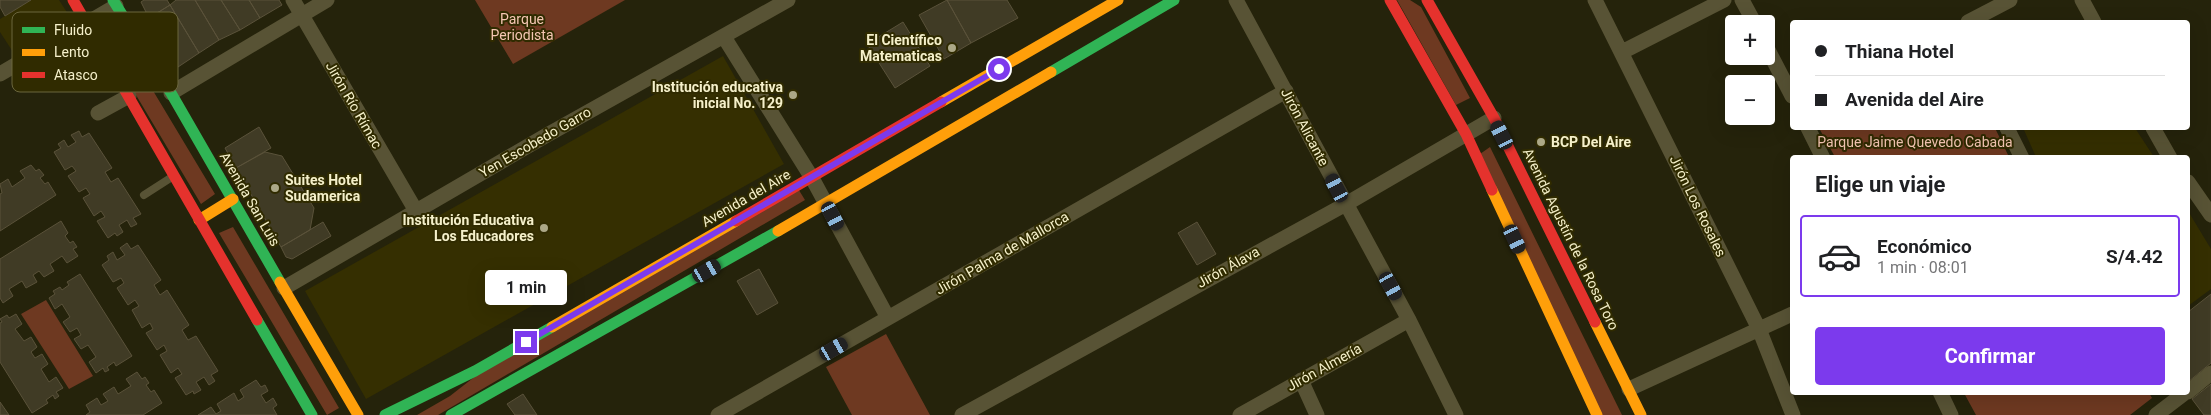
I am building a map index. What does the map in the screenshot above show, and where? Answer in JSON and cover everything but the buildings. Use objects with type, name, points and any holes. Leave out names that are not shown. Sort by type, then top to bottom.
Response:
[{"type":"main road","points":[[73,0],[80,12]]},
{"type":"main road","name":"Avenida del Aire","points":[[385,415],[475,371],[1118,0]]},
{"type":"main road","points":[[451,415],[826,203],[1174,0]]},
{"type":"main road","points":[[1390,0],[1466,134],[1597,415]]},
{"type":"main road","name":"Avenida Agustín de la Rosa Toro","points":[[1430,1],[1494,118],[1641,415]]},
{"type":"main road","points":[[127,92],[312,415]]},
{"type":"main road","name":"Avenida San Luis","points":[[171,93],[358,415]]},
{"type":"main road","points":[[199,220],[233,199]]},
{"type":"street","name":"Jirón Río Rímac","points":[[293,0],[416,211]]},
{"type":"street","points":[[178,89],[327,0]]},
{"type":"street","name":"Yen Escobedo Garro","points":[[284,288],[788,0]]},
{"type":"street","name":"Jirón Alicante","points":[[1236,0],[1409,320],[1456,415]]},
{"type":"street","name":"Jirón Los Rosales","points":[[1595,0],[1759,329],[1793,415]]},
{"type":"street","points":[[1622,52],[1724,0]]},
{"type":"street","points":[[1742,0],[1750,15]]},
{"type":"street","points":[[1972,20],[2010,0]]},
{"type":"street","points":[[2082,0],[2093,20]]},
{"type":"street","points":[[102,12],[114,3]]},
{"type":"street","points":[[724,37],[812,178],[888,318]]},
{"type":"street","points":[[1775,63],[1790,92]]},
{"type":"street","points":[[0,74],[12,67]]},
{"type":"street","name":"Jirón Palma de Mallorca","points":[[718,415],[1286,91]]},
{"type":"street","points":[[98,113],[129,96]]},
{"type":"street","name":"Jirón Álava","points":[[962,415],[1346,204],[1494,118]]},
{"type":"street","points":[[1809,130],[1822,155]]},
{"type":"street","points":[[2008,130],[2020,155]]},
{"type":"street","points":[[2154,130],[2168,155]]},
{"type":"street","points":[[2190,185],[2211,215]]},
{"type":"street","points":[[1629,389],[1790,315]]},
{"type":"street","name":"Jirón Almería","points":[[1240,415],[1409,320]]},
{"type":"street","points":[[2190,389],[2211,373]]},
{"type":"street","points":[[1301,380],[1317,415]]},
{"type":"street","points":[[1941,395],[1951,415]]},
{"type":"street","points":[[2156,415],[2181,395]]},
{"type":"lane","points":[[144,195],[174,176]]},
{"type":"shaded area","points":[[31,0],[59,0],[67,12],[12,12],[12,50],[0,32],[0,19]]},
{"type":"shaded area","name":"Institución Educativa Los Educadores","points":[[723,56],[784,164],[366,399],[305,291]]},
{"type":"shaded area","points":[[2024,130],[2136,130],[2153,155],[2035,155]]},
{"type":"shaded area","points":[[2190,214],[2211,249],[2211,289],[2190,305]]},
{"type":"green space","name":"Parque Periodista","points":[[475,0],[625,0],[513,64]]},
{"type":"green space","points":[[1397,0],[1410,0],[1421,7],[1470,98],[1456,105]]},
{"type":"green space","points":[[134,92],[154,92],[215,194],[201,204]]},
{"type":"green space","name":"Parque Jaime Quevedo Cabada","points":[[1820,130],[1996,130],[2008,155],[1834,155]]},
{"type":"green space","points":[[1490,147],[1622,415],[1602,415],[1480,154]]},
{"type":"green space","points":[[797,187],[805,200],[438,415],[417,415],[450,396],[491,364]]},
{"type":"green space","points":[[233,227],[339,408],[327,415],[219,233]]},
{"type":"green space","points":[[46,300],[93,376],[69,389],[21,314]]},
{"type":"green space","points":[[886,334],[930,415],[852,415],[826,367]]},
{"type":"green space","points":[[1965,395],[2150,395],[2152,398],[2130,415],[1976,415]]},
{"type":"traffic: fast","points":[[113,0],[120,12]]},
{"type":"traffic: fast","points":[[1051,72],[1174,0]]},
{"type":"traffic: fast","points":[[170,92],[280,282]]},
{"type":"traffic: fast","points":[[451,415],[778,231]]},
{"type":"traffic: fast","points":[[257,320],[312,415]]},
{"type":"traffic: fast","points":[[385,415],[475,371],[552,327]]},
{"type":"traffic: slow","points":[[941,102],[1118,0]]},
{"type":"traffic: slow","points":[[778,231],[1051,72]]},
{"type":"traffic: slow","points":[[1492,190],[1597,415]]},
{"type":"traffic: slow","points":[[199,220],[233,199]]},
{"type":"traffic: slow","points":[[552,327],[736,221]]},
{"type":"traffic: slow","points":[[280,282],[358,415]]},
{"type":"traffic: slow","points":[[1595,322],[1641,415]]},
{"type":"traffic: jam","points":[[73,0],[80,12]]},
{"type":"traffic: jam","points":[[1390,0],[1466,134],[1492,190]]},
{"type":"traffic: jam","points":[[1427,0],[1494,118],[1595,322]]},
{"type":"traffic: jam","points":[[126,92],[257,320]]},
{"type":"traffic: jam","points":[[736,221],[941,102]]},
{"type":"place","name":"El Científico Matematicas","points":[[952,48]]},
{"type":"place","name":"Institución educativa inicial No. 129","points":[[793,95]]},
{"type":"place","name":"BCP Del Aire","points":[[1541,142]]},
{"type":"place","name":"Suites Hotel Sudamerica","points":[[275,188]]},
{"type":"place","name":"Institución Educativa Los Educadores","points":[[544,228]]},
{"type":"route","points":[[526,342],[999,69]]}]
